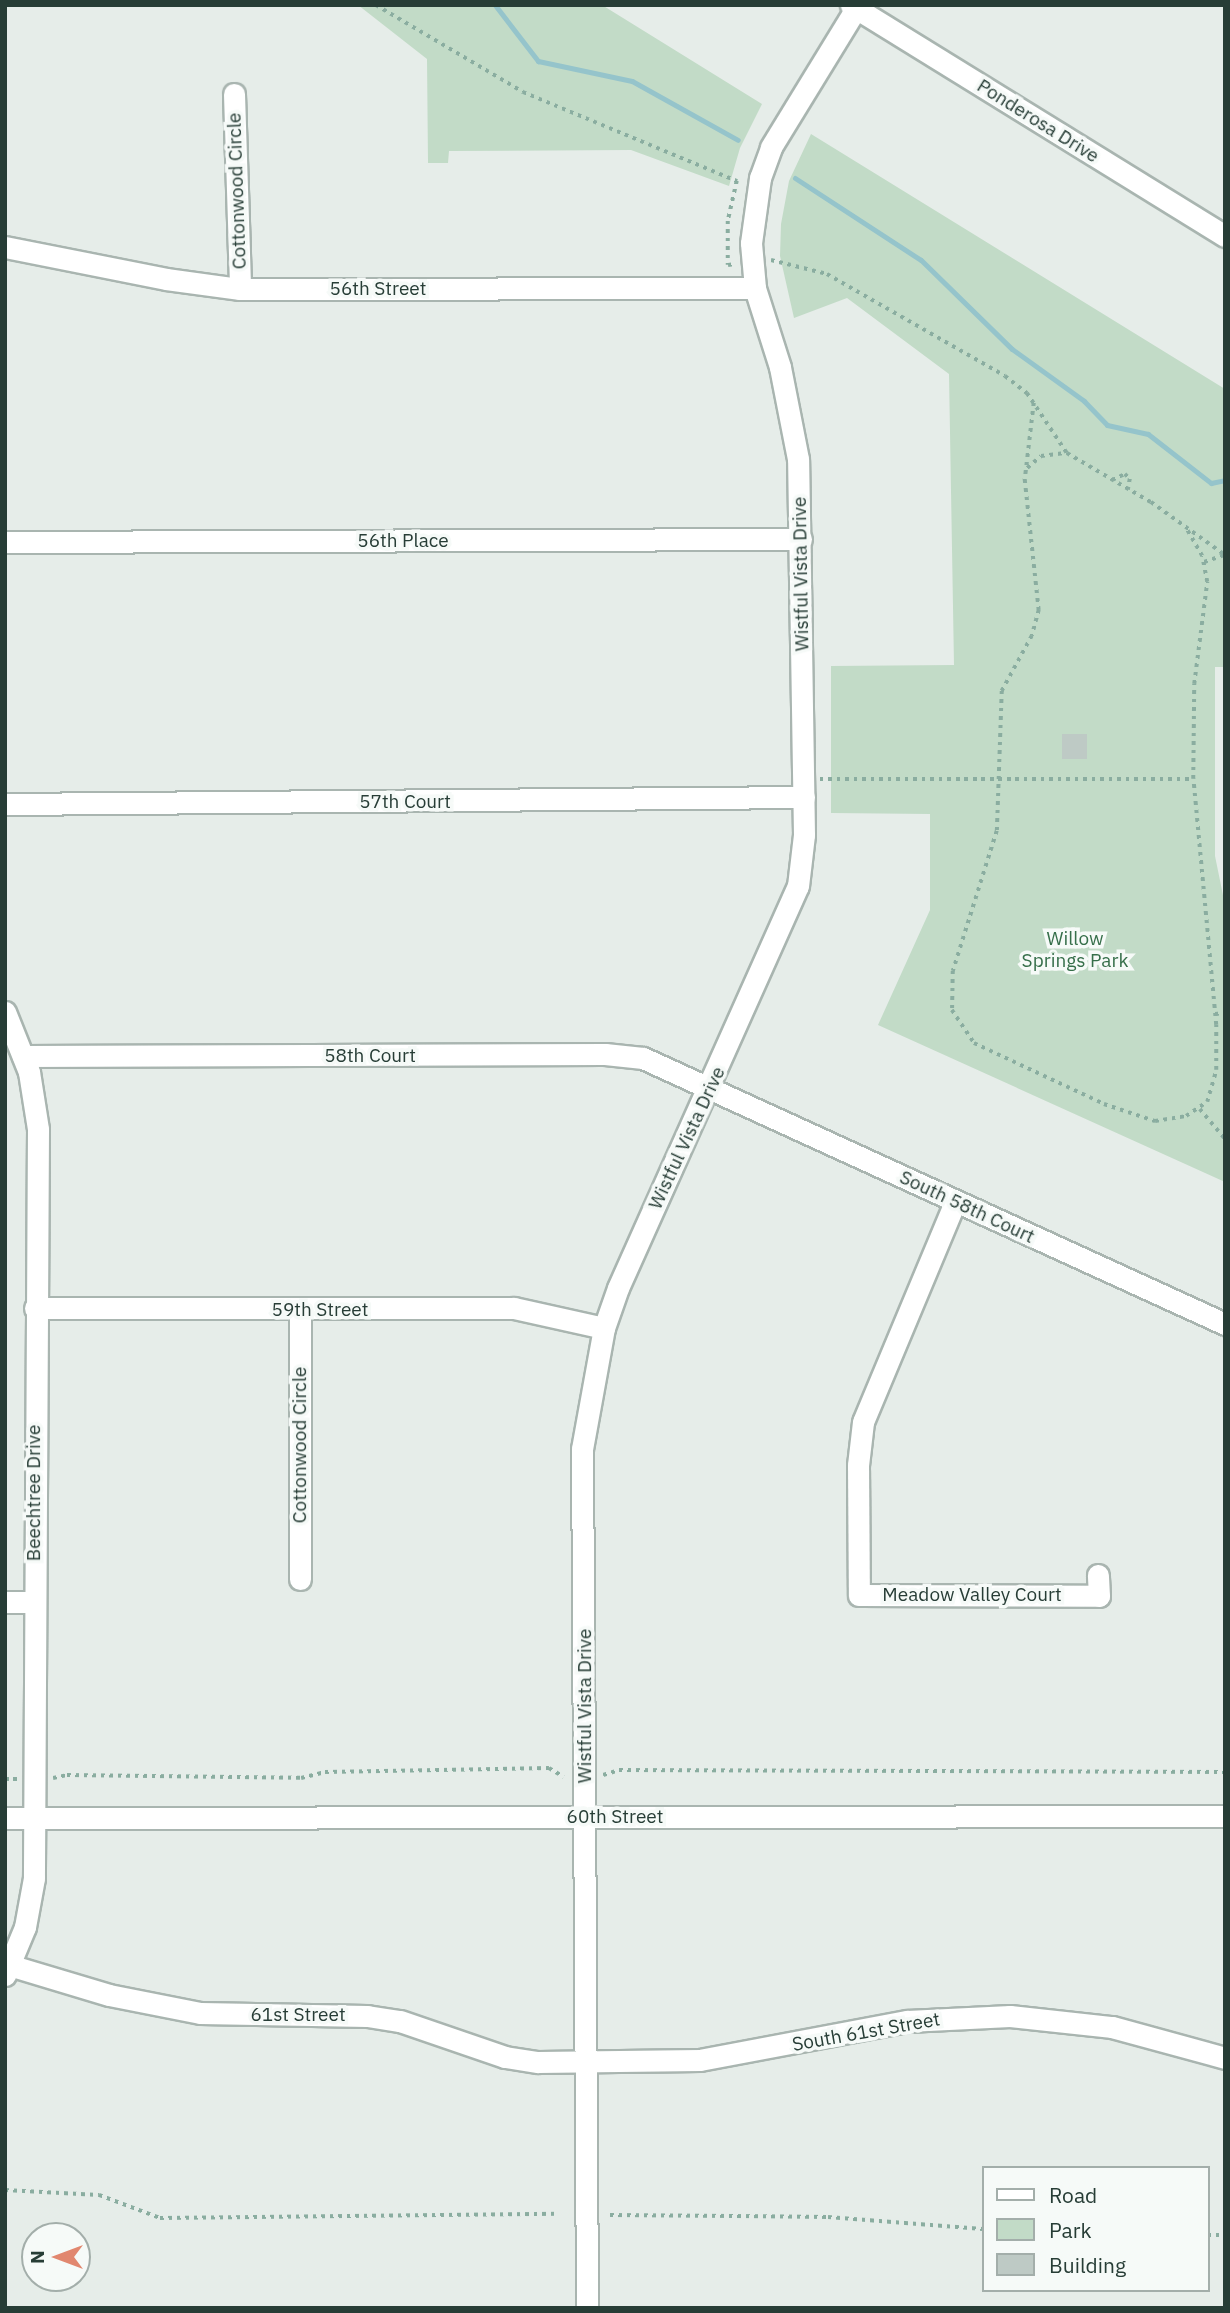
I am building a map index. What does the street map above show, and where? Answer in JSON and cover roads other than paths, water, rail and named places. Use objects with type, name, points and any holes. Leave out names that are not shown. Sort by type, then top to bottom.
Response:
[{"type":"street","name":"Ponderosa Drive","points":[[855,6],[1225,236]]},
{"type":"street","name":"Wistful Vista Drive","points":[[587,2308],[582,1449],[604,1328],[798,886],[804,788],[801,539],[791,412],[755,288],[751,243],[760,178],[786,119],[855,6]]},
{"type":"street","name":"Cottonwood Circle","points":[[234,94],[240,289]]},
{"type":"street","name":"56th Street","points":[[5,247],[166,279],[240,289],[755,288]]},
{"type":"street","name":"56th Place","points":[[5,542],[801,539]]},
{"type":"street","name":"57th Court","points":[[5,804],[804,788]]},
{"type":"street","name":"Beechtree Drive","points":[[5,1012],[23,1056],[38,1129],[34,1878],[25,1927],[7,1970]]},
{"type":"street","name":"58th Court","points":[[23,1056],[618,1054],[667,1067],[710,1087]]},
{"type":"street","name":"South 58th Court","points":[[710,1087],[1225,1324]]},
{"type":"street","name":"Meadow Valley Court","points":[[955,1202],[863,1422],[858,1465],[859,1595],[1098,1596],[1098,1575]]},
{"type":"street","name":"59th Street","points":[[35,1308],[300,1311],[524,1309],[604,1328]]},
{"type":"street","name":"Cottonwood Circle","points":[[300,1311],[300,1579]]},
{"type":"street","points":[[5,1602],[34,1602]]},
{"type":"street","name":"60th Street","points":[[5,1818],[1225,1816]]},
{"type":"street","name":"61st Street","points":[[7,1970],[154,2006],[246,2015],[367,2016],[400,2021],[505,2057],[586,2063]]},
{"type":"street","name":"South 61st Street","points":[[586,2063],[700,2060],[907,2021],[1010,2016],[1112,2027],[1225,2058]]},
{"type":"waterway","points":[[495,5],[538,61],[632,81],[738,140]]},
{"type":"waterway","points":[[795,178],[921,260],[1012,349],[1084,401],[1107,425],[1148,434],[1211,483],[1225,480]]},
{"type":"park label","name":"Willow Springs Park","points":[[1075,950]]}]
